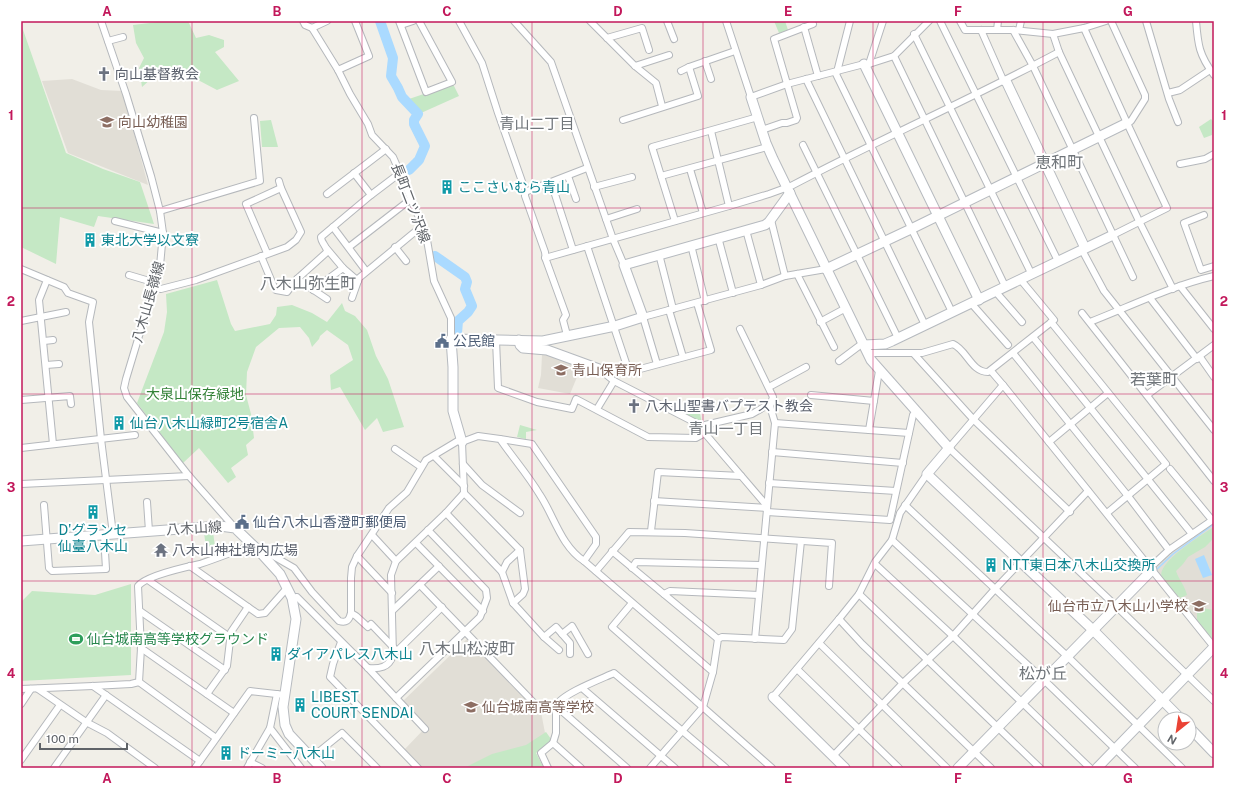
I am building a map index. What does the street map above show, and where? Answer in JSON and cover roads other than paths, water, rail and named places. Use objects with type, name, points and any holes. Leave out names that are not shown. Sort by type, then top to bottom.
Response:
[{"type":"street","name":"八木山長嶺線","points":[[101,21],[138,135],[160,211],[163,232],[160,266],[124,388],[130,402],[189,476],[235,528]]},
{"type":"street","name":"長町二ツ沢線","points":[[303,21],[305,25],[312,28],[338,70],[368,124],[372,135],[393,157],[426,234],[434,281],[451,318],[451,339]]},
{"type":"street","points":[[312,28],[327,21]]},
{"type":"street","points":[[338,70],[369,56],[355,21]]},
{"type":"street","points":[[413,21],[400,23],[426,92],[452,82],[419,21]]},
{"type":"street","points":[[459,21],[482,63],[525,192],[525,196],[545,252],[545,258],[566,315],[563,320],[567,335]]},
{"type":"street","points":[[514,21],[551,62],[587,168],[643,317],[657,364]]},
{"type":"street","points":[[590,21],[635,66],[656,83],[662,106]]},
{"type":"street","points":[[667,21],[674,39]]},
{"type":"street","points":[[726,21],[768,147],[864,347],[879,371],[949,448],[1214,701]]},
{"type":"street","points":[[850,21],[836,72],[870,146],[952,312]]},
{"type":"street","points":[[883,21],[866,64],[938,216],[975,302],[1008,345]]},
{"type":"street","points":[[751,97],[787,84],[894,56],[928,21]]},
{"type":"street","points":[[940,21],[1058,261]]},
{"type":"street","points":[[960,21],[966,30],[1016,30],[1053,34],[1084,28],[1106,21]]},
{"type":"street","points":[[997,30],[998,21]]},
{"type":"street","points":[[1016,30],[1021,21]]},
{"type":"street","points":[[368,668],[379,669],[386,666],[391,661],[393,655],[391,575],[396,561],[446,513],[464,493],[461,440],[453,412],[453,367],[451,339],[543,341],[614,326],[761,286],[785,276],[826,269],[1017,178],[1131,121],[1145,99],[1145,95],[1111,21]]},
{"type":"street","points":[[1146,21],[1169,99],[1178,122]]},
{"type":"street","points":[[1168,93],[1180,90],[1212,72],[1201,55],[1198,43],[1196,21]]},
{"type":"street","points":[[762,130],[796,120],[797,118],[774,39],[813,24]]},
{"type":"street","points":[[804,27],[818,76]]},
{"type":"street","points":[[607,38],[642,28],[650,50]]},
{"type":"street","points":[[838,360],[864,347],[885,344],[898,338],[1167,208],[1084,28]]},
{"type":"street","points":[[981,30],[1104,291],[1214,430]]},
{"type":"street","points":[[1016,30],[1133,277]]},
{"type":"street","points":[[914,34],[1032,273]]},
{"type":"street","points":[[1053,34],[1059,52],[1173,289]]},
{"type":"street","points":[[108,41],[123,38]]},
{"type":"street","points":[[681,71],[735,51]]},
{"type":"street","points":[[545,258],[769,194],[788,190],[816,173],[1005,81],[1059,52]]},
{"type":"street","points":[[635,66],[669,55]]},
{"type":"street","points":[[894,56],[966,202],[1005,286]]},
{"type":"street","points":[[705,61],[711,79]]},
{"type":"street","points":[[623,120],[662,106],[698,96],[689,67]]},
{"type":"street","points":[[806,79],[925,325]]},
{"type":"street","points":[[675,221],[652,147],[758,117]]},
{"type":"street","points":[[160,211],[260,181],[254,118]]},
{"type":"street","points":[[711,131],[729,206]]},
{"type":"street","points":[[803,145],[898,338]]},
{"type":"street","points":[[661,176],[768,147]]},
{"type":"street","points":[[327,194],[386,149]]},
{"type":"street","points":[[1180,164],[1205,159],[1214,154]]},
{"type":"street","points":[[525,192],[587,168]]},
{"type":"street","points":[[690,168],[703,213]]},
{"type":"street","points":[[354,173],[371,195]]},
{"type":"street","points":[[358,281],[343,268],[327,249],[321,241],[321,237],[400,173]]},
{"type":"street","points":[[568,176],[576,199]]},
{"type":"street","points":[[594,187],[632,177]]},
{"type":"street","points":[[129,275],[161,288],[196,280],[287,247],[296,240],[301,232],[279,181]]},
{"type":"street","points":[[551,182],[573,250]]},
{"type":"street","points":[[267,253],[246,204],[281,188]]},
{"type":"street","points":[[624,265],[718,237],[765,225],[771,220],[788,190]]},
{"type":"street","points":[[349,248],[411,199]]},
{"type":"street","points":[[606,219],[637,209]]},
{"type":"street","points":[[1204,214],[1184,223],[1201,270],[1214,266]]},
{"type":"street","points":[[771,220],[785,276]]},
{"type":"street","points":[[115,222],[163,232]]},
{"type":"street","points":[[352,298],[358,278],[422,226]]},
{"type":"street","points":[[332,228],[366,271]]},
{"type":"street","points":[[746,230],[761,286]]},
{"type":"street","points":[[718,237],[733,293]]},
{"type":"street","points":[[691,245],[705,301]]},
{"type":"street","points":[[587,246],[629,372],[711,350],[697,303]]},
{"type":"street","points":[[395,247],[406,261]]},
{"type":"street","points":[[261,256],[276,290],[287,292],[297,279],[327,252],[327,249]]},
{"type":"street","points":[[659,254],[683,357]]},
{"type":"street","points":[[312,290],[343,268]]},
{"type":"street","points":[[21,269],[64,287],[68,293],[93,302],[89,322],[106,479],[108,534],[106,569],[52,571],[49,568],[44,505]]},
{"type":"street","points":[[797,274],[834,348]]},
{"type":"street","points":[[1090,322],[1180,286],[1199,279],[1214,276]]},
{"type":"street","points":[[297,279],[327,299]]},
{"type":"street","points":[[864,347],[914,354],[953,344],[959,347],[978,370],[988,372],[1054,320],[1020,279]]},
{"type":"street","points":[[47,280],[39,300],[53,444]]},
{"type":"street","points":[[1180,286],[1214,329]]},
{"type":"street","points":[[995,291],[1022,322]]},
{"type":"street","points":[[1150,298],[1214,377]]},
{"type":"street","points":[[820,322],[846,308]]},
{"type":"street","points":[[21,321],[66,312]]},
{"type":"street","points":[[1082,313],[1214,480]]},
{"type":"street","points":[[1051,322],[1166,464],[1107,513]]},
{"type":"street","points":[[740,329],[773,397],[771,403],[774,423],[772,452],[755,639]]},
{"type":"street","points":[[1033,337],[1192,534]]},
{"type":"street","points":[[44,341],[53,340]]},
{"type":"street","points":[[496,340],[498,388],[537,402],[572,409],[576,399],[597,409],[648,438],[696,438],[705,425],[752,414],[771,403]]},
{"type":"street","points":[[519,340],[520,345],[523,348],[547,350],[599,368],[614,381],[696,423],[767,509]]},
{"type":"street","points":[[1147,395],[1214,345]]},
{"type":"street","points":[[1013,353],[1170,550]]},
{"type":"street","points":[[914,354],[973,419],[1070,512]]},
{"type":"street","points":[[46,366],[59,364]]},
{"type":"street","points":[[769,387],[806,367]]},
{"type":"street","points":[[991,370],[1088,491],[1154,566],[1214,647],[1097,768]]},
{"type":"street","points":[[869,430],[879,371]]},
{"type":"street","points":[[597,409],[614,381]]},
{"type":"street","points":[[845,768],[773,697],[839,619],[858,594],[875,564],[892,540],[900,513],[927,474],[1003,385]]},
{"type":"street","points":[[1049,442],[1108,393]]},
{"type":"street","points":[[21,400],[70,396],[71,404]]},
{"type":"street","points":[[811,396],[874,401]]},
{"type":"street","points":[[654,501],[890,520],[913,415],[916,411]]},
{"type":"street","points":[[774,423],[909,433]]},
{"type":"street","points":[[21,448],[135,435]]},
{"type":"street","points":[[260,552],[268,553],[294,568],[312,592],[339,621],[347,621],[350,618],[351,613],[351,578],[352,567],[356,556],[372,535],[389,508],[407,492],[426,460],[461,440],[478,436],[532,444],[596,537],[596,544],[584,561]]},
{"type":"street","points":[[500,439],[540,495],[556,525],[575,555],[596,571],[713,672]]},
{"type":"street","points":[[395,448],[421,467]]},
{"type":"street","points":[[772,452],[903,463]]},
{"type":"street","points":[[434,456],[464,486]]},
{"type":"street","points":[[463,464],[482,485],[520,514]]},
{"type":"street","points":[[1208,472],[1214,468]]},
{"type":"street","points":[[958,768],[1170,550],[1213,519],[1170,469]]},
{"type":"street","points":[[651,531],[658,472],[741,476]]},
{"type":"street","points":[[927,474],[1093,630],[1173,711]]},
{"type":"street","points":[[21,484],[189,476]]},
{"type":"street","points":[[769,483],[896,491]]},
{"type":"street","points":[[833,756],[903,683],[953,636],[995,588],[1070,512],[1088,491]]},
{"type":"street","points":[[464,493],[520,550],[525,588],[523,594],[513,603]]},
{"type":"street","points":[[147,502],[149,531]]},
{"type":"street","points":[[905,505],[1068,656],[1182,768]]},
{"type":"street","points":[[446,513],[502,572],[513,603],[544,637],[559,650]]},
{"type":"street","name":"八木山線","points":[[21,541],[220,526],[235,528],[280,574],[292,598],[296,619],[281,694],[283,715],[285,725],[290,734],[321,768]]},
{"type":"street","points":[[396,698],[480,617],[487,598],[486,590],[428,530]]},
{"type":"street","points":[[596,571],[629,532],[651,531],[764,538],[832,543],[829,586]]},
{"type":"street","points":[[372,535],[396,561]]},
{"type":"street","points":[[892,540],[1044,680],[1135,768]]},
{"type":"street","points":[[718,639],[722,637],[784,640],[792,630],[801,541]]},
{"type":"street","points":[[416,543],[483,611]]},
{"type":"street","points":[[139,682],[139,584],[190,566],[200,564],[251,544]]},
{"type":"street","points":[[502,572],[507,562],[520,550]]},
{"type":"street","points":[[612,551],[718,639]]},
{"type":"street","points":[[356,556],[392,593]]},
{"type":"street","points":[[632,568],[636,562],[761,565]]},
{"type":"street","points":[[875,564],[953,636],[1090,768]]},
{"type":"street","points":[[190,566],[258,614],[265,613],[287,588]]},
{"type":"street","points":[[393,610],[439,566]]},
{"type":"street","points":[[148,580],[231,638]]},
{"type":"street","points":[[420,585],[535,704]]},
{"type":"street","points":[[664,594],[670,591],[759,595]]},
{"type":"street","points":[[858,594],[1040,768]]},
{"type":"street","points":[[292,598],[296,597],[368,668],[425,729]]},
{"type":"street","points":[[632,603],[612,627],[769,767]]},
{"type":"street","points":[[207,694],[227,666],[231,632],[248,607]]},
{"type":"street","points":[[393,655],[442,607]]},
{"type":"street","points":[[140,611],[225,670]]},
{"type":"street","points":[[351,613],[368,627],[371,624],[394,648]]},
{"type":"street","points":[[839,619],[862,644],[991,768]]},
{"type":"street","points":[[562,634],[572,626],[588,654]]},
{"type":"street","points":[[544,637],[556,627],[570,643],[570,654]]},
{"type":"street","points":[[650,768],[703,707],[713,672],[718,639]]},
{"type":"street","points":[[341,642],[330,677],[418,768]]},
{"type":"street","points":[[818,643],[947,768]]},
{"type":"street","points":[[140,648],[234,713]]},
{"type":"street","points":[[797,669],[899,768]]},
{"type":"street","points":[[548,768],[541,753],[552,743],[556,732],[556,706],[558,701],[614,673],[726,768]]},
{"type":"street","points":[[21,689],[131,684],[139,682]]},
{"type":"street","points":[[139,682],[216,738]]},
{"type":"street","points":[[93,686],[200,761]]},
{"type":"street","points":[[582,688],[675,768]]},
{"type":"street","points":[[21,704],[31,689]]},
{"type":"street","points":[[38,689],[86,722],[106,733],[155,768]]},
{"type":"street","points":[[195,768],[250,691],[281,694],[270,728],[247,768]]},
{"type":"street","points":[[54,768],[106,695]]},
{"type":"street","points":[[21,760],[60,705]]},
{"type":"street","points":[[556,706],[627,768]]},
{"type":"street","points":[[270,728],[301,768]]},
{"type":"street","points":[[311,758],[342,733],[377,768]]},
{"type":"street","points":[[1197,735],[1214,753]]},
{"type":"street","points":[[552,743],[581,768]]},
{"type":"street","points":[[250,762],[262,768]]},
{"type":"water","points":[[1204,555],[1212,575],[1203,578],[1195,559]]},
{"type":"waterway","points":[[380,21],[393,58],[391,76],[402,97],[418,114],[414,120],[414,124],[425,146],[419,160],[409,170]]},
{"type":"waterway","points":[[435,256],[465,277],[467,282],[465,289],[472,306],[458,321],[457,333]]},
{"type":"waterway","points":[[1156,570],[1173,554],[1214,524]]},
{"type":"place","name":"向山基督教会","points":[[104,74]]},
{"type":"place","name":"向山幼稚園","points":[[107,122]]},
{"type":"place","name":"ここさいむら青山","points":[[447,187]]},
{"type":"place","name":"東北大学以文寮","points":[[90,240]]},
{"type":"place","name":"公民館","points":[[442,341]]},
{"type":"place","name":"青山保育所","points":[[561,370]]},
{"type":"place","name":"八木山聖書バプテスト教会","points":[[634,406]]},
{"type":"place","name":"仙台八木山緑町2号宿舎A","points":[[119,423]]},
{"type":"place","name":"D'グランセ 仙臺八木山","points":[[93,512]]},
{"type":"place","name":"仙台八木山香澄町郵便局","points":[[242,522]]},
{"type":"place","name":"八木山神社境内広場","points":[[161,550]]},
{"type":"place","name":"NTT東日本八木山交換所","points":[[991,565]]},
{"type":"place","name":"仙台市立八木山小学校","points":[[1199,606]]},
{"type":"place","name":"仙台城南高等学校グラウンド","points":[[76,639]]},
{"type":"place","name":"ダイアパレス八木山","points":[[276,654]]},
{"type":"place","name":"LIBEST COURT SENDAI","points":[[300,705]]},
{"type":"place","name":"仙台城南高等学校","points":[[471,707]]},
{"type":"place","name":"ドーミー八木山","points":[[226,753]]},
{"type":"district","name":"青山二丁目","points":[[537,123]]},
{"type":"district","name":"恵和町","points":[[1059,162]]},
{"type":"district","name":"八木山弥生町","points":[[308,283]]},
{"type":"district","name":"若葉町","points":[[1154,379]]},
{"type":"district","name":"青山一丁目","points":[[726,428]]},
{"type":"district","name":"八木山松波町","points":[[467,648]]},
{"type":"district","name":"松が丘","points":[[1043,673]]},
{"type":"park label","name":"大泉山保存緑地","points":[[195,394]]}]
